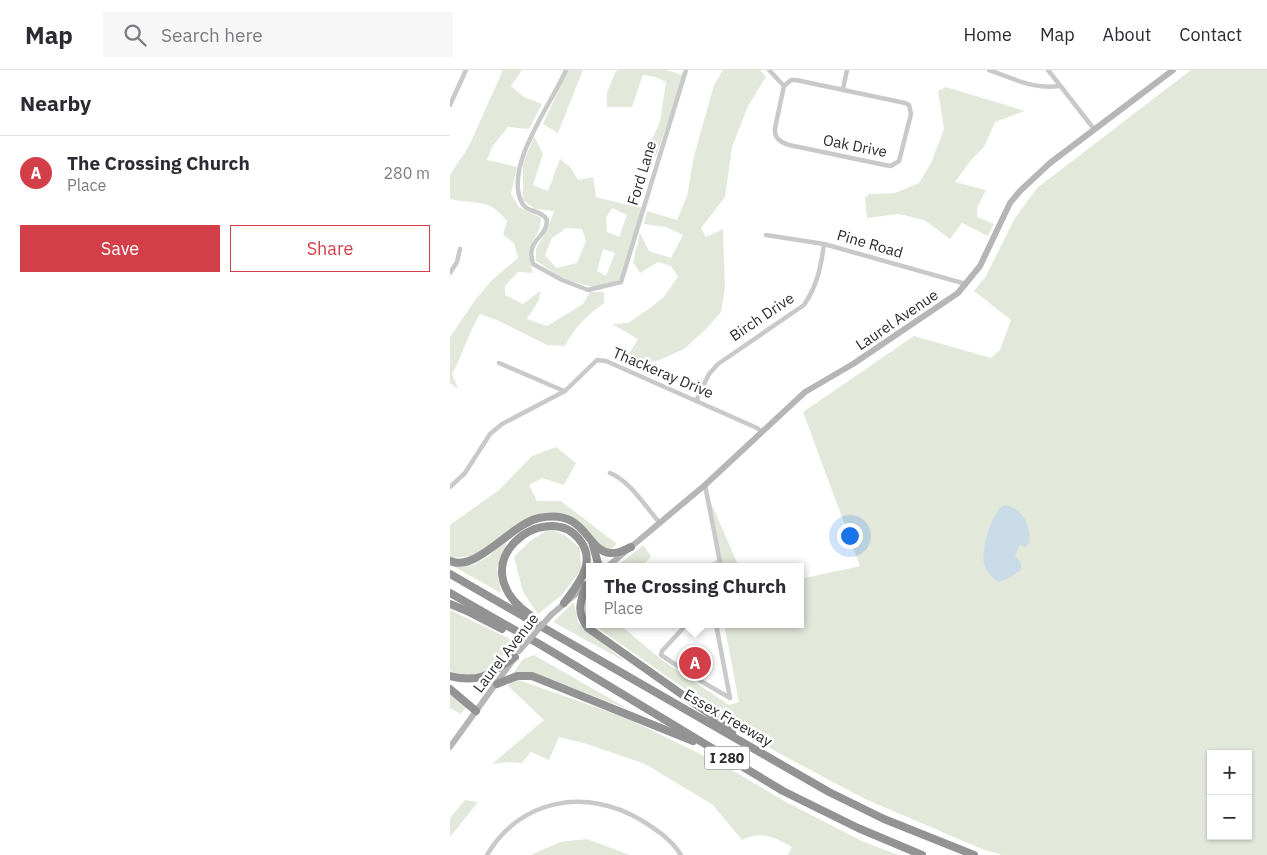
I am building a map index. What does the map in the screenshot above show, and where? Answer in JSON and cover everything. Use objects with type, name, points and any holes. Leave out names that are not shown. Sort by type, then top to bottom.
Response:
[{"type":"highway","points":[[450,561],[466,563],[474,560],[516,528],[532,520],[546,517],[574,522],[583,529],[602,551],[608,553],[621,552],[631,547]]},
{"type":"highway","points":[[560,636],[525,612],[508,594],[502,581],[502,564],[514,542],[534,530],[548,526],[562,527],[575,534],[584,547],[586,563]]},
{"type":"highway","points":[[592,541],[598,563]]},
{"type":"highway","points":[[564,603],[585,571],[586,565]]},
{"type":"highway","name":"Essex Freeway","points":[[450,574],[829,792],[933,840],[974,855]]},
{"type":"highway","points":[[586,588],[580,603],[580,613],[586,625]]},
{"type":"highway","name":"I 280","points":[[450,593],[563,658],[783,791],[858,828],[922,855]]},
{"type":"highway","points":[[450,604],[467,610],[539,648],[563,658]]},
{"type":"highway","points":[[588,628],[711,715],[747,746]]},
{"type":"highway","points":[[450,676],[471,680],[482,678],[517,654]]},
{"type":"highway","points":[[497,684],[517,676],[532,676],[715,751]]},
{"type":"highway","points":[[450,689],[476,711]]},
{"type":"main road","name":"Laurel Avenue","points":[[611,563],[705,485],[805,392],[861,359],[947,301],[966,284],[980,266],[1010,203],[1020,191],[1050,163],[1173,70]]},
{"type":"main road","name":"Laurel Avenue","points":[[450,747],[517,654],[551,615],[586,585]]},
{"type":"street","points":[[450,106],[466,70]]},
{"type":"street","name":"Ford Lane","points":[[566,70],[523,154],[519,165],[517,188],[523,206],[528,210],[544,215],[547,220],[544,231],[533,245],[531,256],[533,264],[562,280],[588,290],[621,282],[686,70]]},
{"type":"street","points":[[769,70],[784,86]]},
{"type":"street","points":[[843,89],[847,70]]},
{"type":"street","points":[[989,70],[1035,86],[1047,88],[1060,86]]},
{"type":"street","points":[[1048,70],[1094,129]]},
{"type":"street","name":"Oak Drive","points":[[796,80],[905,103],[908,105],[911,114],[902,157],[896,164],[885,165],[789,145],[780,141],[775,134],[784,86],[796,80]]},
{"type":"street","name":"Pine Road","points":[[766,235],[824,244],[966,284]]},
{"type":"street","name":"Birch Drive","points":[[696,401],[709,374],[718,364],[804,305],[817,281],[824,244]]},
{"type":"street","points":[[450,273],[457,262],[460,249]]},
{"type":"street","name":"Thackeray Drive","points":[[450,487],[476,459],[490,434],[502,424],[564,391],[594,362],[602,360],[757,428],[762,432]]},
{"type":"street","points":[[499,363],[564,391]]},
{"type":"street","points":[[610,473],[624,482],[659,522]]},
{"type":"street","points":[[705,485],[720,563]]},
{"type":"street","points":[[683,628],[661,654],[730,698],[717,628]]},
{"type":"street","points":[[487,855],[502,834],[529,814],[561,803],[583,801],[605,805],[636,817],[664,834],[681,855]]},
{"type":"shaded area","points":[[503,70],[522,70],[511,86],[524,97],[542,104],[529,129],[508,127],[492,147],[487,160],[517,167],[511,194],[519,207],[541,218],[538,233],[532,243],[529,254],[533,273],[518,272],[505,286],[505,295],[523,304],[540,291],[539,300],[527,319],[547,326],[583,304],[590,292],[604,292],[604,303],[582,322],[565,346],[547,345],[499,321],[480,314],[452,374],[458,389],[450,383],[450,337],[476,299],[492,280],[518,258],[514,243],[503,235],[507,221],[500,213],[494,208],[481,203],[450,199],[450,175],[469,146]]},
{"type":"shaded area","points":[[568,70],[583,70],[558,133],[543,124]]},
{"type":"shaded area","points":[[618,70],[666,70],[683,75],[656,157],[653,154],[652,139],[660,122],[666,82],[655,77],[643,75],[632,107],[607,107],[607,92]]},
{"type":"shaded area","points":[[723,70],[760,70],[766,77],[748,106],[732,147],[725,197],[701,228],[706,237],[723,229],[725,288],[721,312],[684,349],[660,360],[642,364],[626,359],[638,339],[612,324],[628,323],[647,310],[663,298],[678,277],[671,266],[658,262],[640,273],[633,262],[640,233],[649,251],[671,258],[683,235],[666,227],[644,224],[647,211],[677,220],[687,196],[694,156],[714,85]]},
{"type":"shaded area","points":[[1191,70],[1267,70],[1267,855],[1002,855],[982,849],[865,799],[719,719],[718,712],[598,628],[624,628],[662,660],[729,705],[739,702],[725,628],[804,628],[804,578],[860,566],[803,412],[914,336],[991,358],[1000,350],[1011,320],[974,291],[986,276],[1015,218],[1037,188]]},
{"type":"shaded area","points":[[946,87],[1025,111],[995,122],[984,147],[971,160],[955,182],[986,190],[977,208],[977,217],[994,224],[988,236],[962,223],[950,239],[924,220],[899,214],[867,218],[865,198],[869,194],[895,193],[919,183],[931,163],[944,129],[938,91]]},
{"type":"shaded area","points":[[534,136],[543,154],[533,185],[548,191],[560,159],[571,168],[578,180],[593,177],[596,197],[643,207],[620,281],[593,287],[566,280],[536,261],[536,249],[548,228],[554,211],[535,209],[523,200],[523,164]],"holes":[[[612,208],[627,215],[619,237],[607,232],[606,218]],[[566,228],[582,229],[586,241],[577,263],[556,268],[545,255],[552,238]],[[603,249],[615,253],[606,276],[597,271]]]},
{"type":"shaded area","points":[[556,447],[576,463],[564,485],[542,478],[529,485],[537,501],[561,501],[617,544],[610,550],[606,550],[575,520],[545,513],[474,556],[450,558],[450,525],[499,490],[532,456]]},
{"type":"shaded area","points":[[708,496],[737,563],[711,563],[721,557]]},
{"type":"shaded area","points":[[549,529],[565,535],[580,548],[581,570],[562,595],[538,614],[523,592],[514,557],[530,541]]},
{"type":"shaded area","points":[[508,538],[497,569],[501,593],[451,565],[474,565],[488,557]]},
{"type":"shaded area","points":[[643,545],[651,556],[645,563],[621,563]]},
{"type":"shaded area","points":[[586,600],[586,620],[584,619]]},
{"type":"shaded area","points":[[574,602],[578,623],[626,662],[553,622]]},
{"type":"shaded area","points":[[450,610],[514,641],[502,657],[479,673],[460,675],[450,671]]},
{"type":"shaded area","points":[[534,655],[630,710],[534,673],[514,672],[523,659]]},
{"type":"shaded area","points":[[516,679],[626,718],[725,766],[786,802],[862,841],[898,855],[788,855],[792,847],[767,836],[755,835],[742,840],[713,805],[645,764],[587,744],[559,737],[549,760],[531,752],[522,763],[492,764],[544,720],[508,686],[511,681]]},
{"type":"shaded area","points":[[450,694],[467,706],[461,714],[450,708]]},
{"type":"shaded area","points":[[465,800],[478,802],[450,837],[450,818]]},
{"type":"shaded area","points":[[587,839],[630,855],[531,855],[560,842]]},
{"type":"water","points":[[1003,505],[1016,509],[1021,513],[1025,518],[1030,537],[1029,544],[1025,547],[1020,545],[1015,555],[1021,563],[1021,570],[1009,578],[998,582],[986,569],[983,557],[991,524]]},
{"type":"place","name":"The Crossing Church","points":[[695,663]]}]
